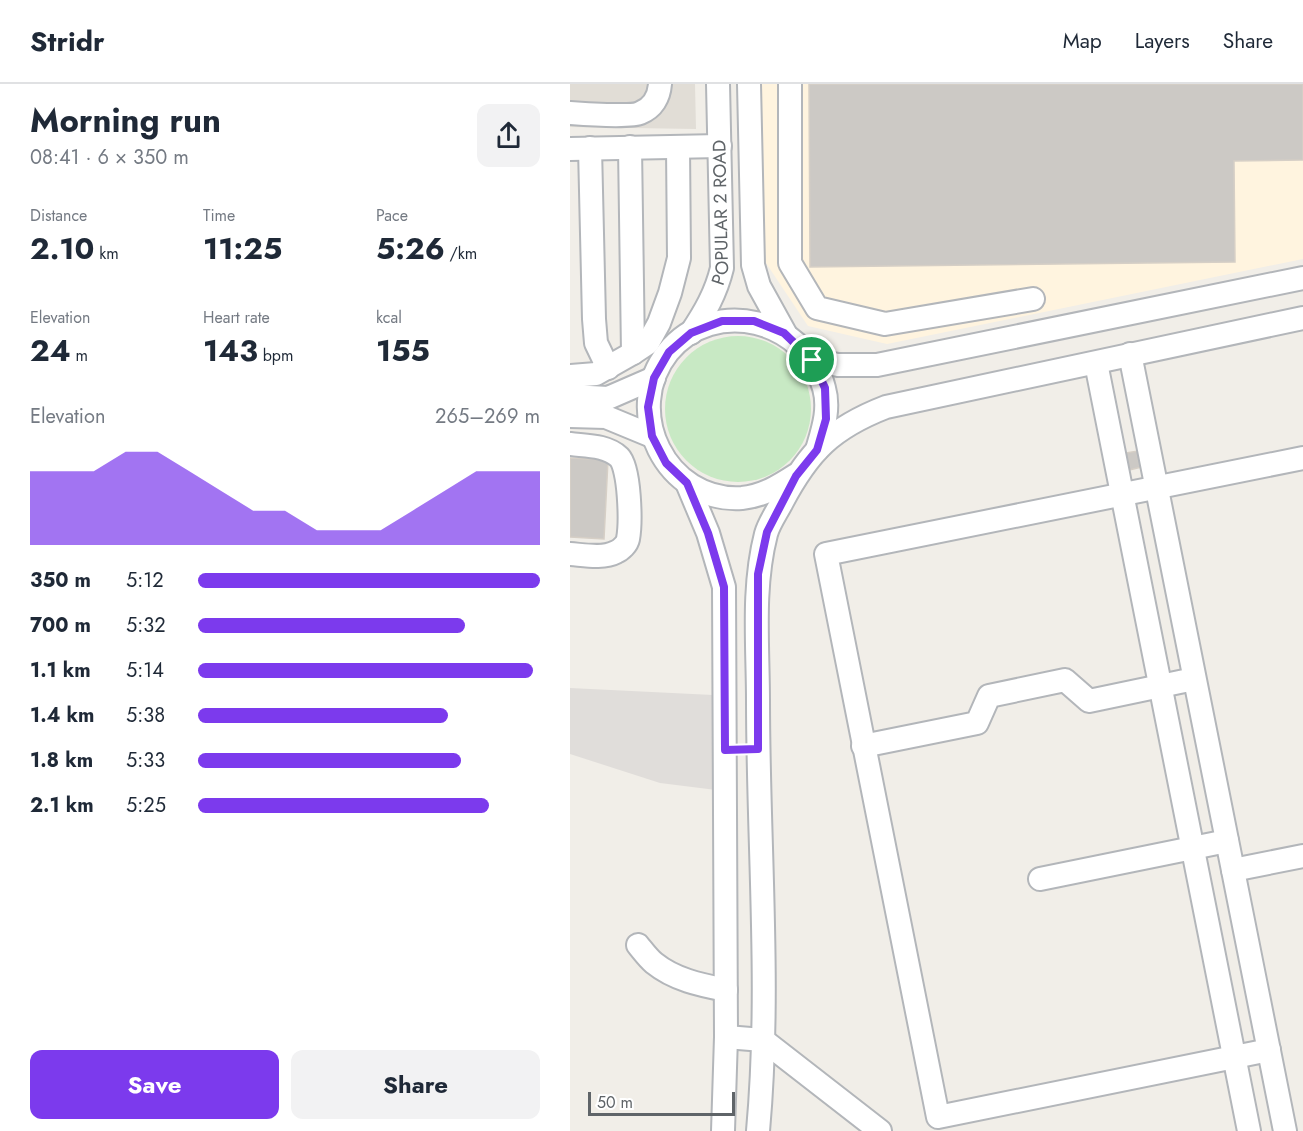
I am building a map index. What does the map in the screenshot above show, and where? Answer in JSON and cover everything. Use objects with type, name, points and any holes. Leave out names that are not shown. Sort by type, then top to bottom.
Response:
[{"type":"street","points":[[570,113],[639,114],[653,105],[660,93],[660,84]]},
{"type":"street","name":"POPULAR 2 ROAD","points":[[691,333],[717,290],[722,268],[718,84]]},
{"type":"street","name":"POPULAR 2 ROAD","points":[[749,84],[753,265],[759,286],[784,333]]},
{"type":"street","points":[[790,84],[790,263],[817,308],[885,324],[1033,299]]},
{"type":"street","points":[[608,368],[596,343],[580,149],[720,146]]},
{"type":"street","points":[[630,147],[633,353]]},
{"type":"street","points":[[570,376],[596,374],[608,368],[648,343],[659,323],[670,292],[678,258],[678,147]]},
{"type":"street","points":[[812,360],[838,365],[877,365],[1303,278]]},
{"type":"street","points":[[758,1131],[763,950],[758,749],[758,574],[767,532],[796,476],[817,450],[858,418],[886,407],[1303,318]]},
{"type":"street","points":[[796,476],[768,492],[742,498],[715,495],[687,483],[666,463],[652,436],[648,407],[654,378],[669,352],[691,333],[722,321],[754,321],[784,333],[812,360],[825,388],[826,419],[817,450]]},
{"type":"street","points":[[1130,354],[1285,1131]]},
{"type":"street","points":[[1096,363],[1249,1131]]},
{"type":"street","points":[[571,410],[608,398],[654,378]]},
{"type":"street","points":[[571,410],[606,417],[652,436]]},
{"type":"street","points":[[570,554],[599,556],[615,553],[628,540],[628,491],[625,465],[614,454],[599,447],[570,443],[571,410]]},
{"type":"street","points":[[1269,1050],[938,1117],[826,554],[1303,458]]},
{"type":"street","points":[[687,483],[708,533],[724,587],[720,750],[726,990],[723,1131]]},
{"type":"street","points":[[863,746],[977,723],[989,696],[1065,680],[1089,700],[1194,679]]},
{"type":"street","points":[[720,750],[758,749]]},
{"type":"street","points":[[1040,879],[1227,841]]},
{"type":"street","points":[[1233,870],[1303,856]]},
{"type":"street","points":[[638,945],[654,963],[678,977],[694,984],[726,990]]},
{"type":"street","points":[[726,1037],[762,1040],[880,1131]]},
{"type":"shaded area","points":[[570,84],[695,84],[696,129],[570,127]]},
{"type":"shaded area","points":[[761,84],[1303,84],[1303,259],[887,344],[808,326],[764,260]]},
{"type":"shaded area","points":[[570,688],[713,695],[716,790],[660,783],[570,754]]},
{"type":"green space","points":[[738,336],[766,342],[790,357],[805,381],[811,409],[805,437],[790,461],[766,476],[738,482],[710,476],[686,461],[671,437],[665,409],[671,381],[686,357],[710,342]]},
{"type":"building","points":[[809,84],[1303,84],[1303,160],[1234,161],[1235,262],[810,267]]},
{"type":"building","points":[[1138,451],[1142,467],[1129,470],[1125,453]]},
{"type":"building","points":[[570,458],[608,460],[604,539],[570,537]]},
{"type":"route","points":[[722,321],[754,321],[784,333],[812,360],[825,388],[826,419],[817,450],[796,476],[767,532],[758,574],[758,749],[725,750],[724,587],[708,533],[687,483],[666,463],[652,436],[648,407],[654,378],[669,352],[691,333],[722,321]]}]
